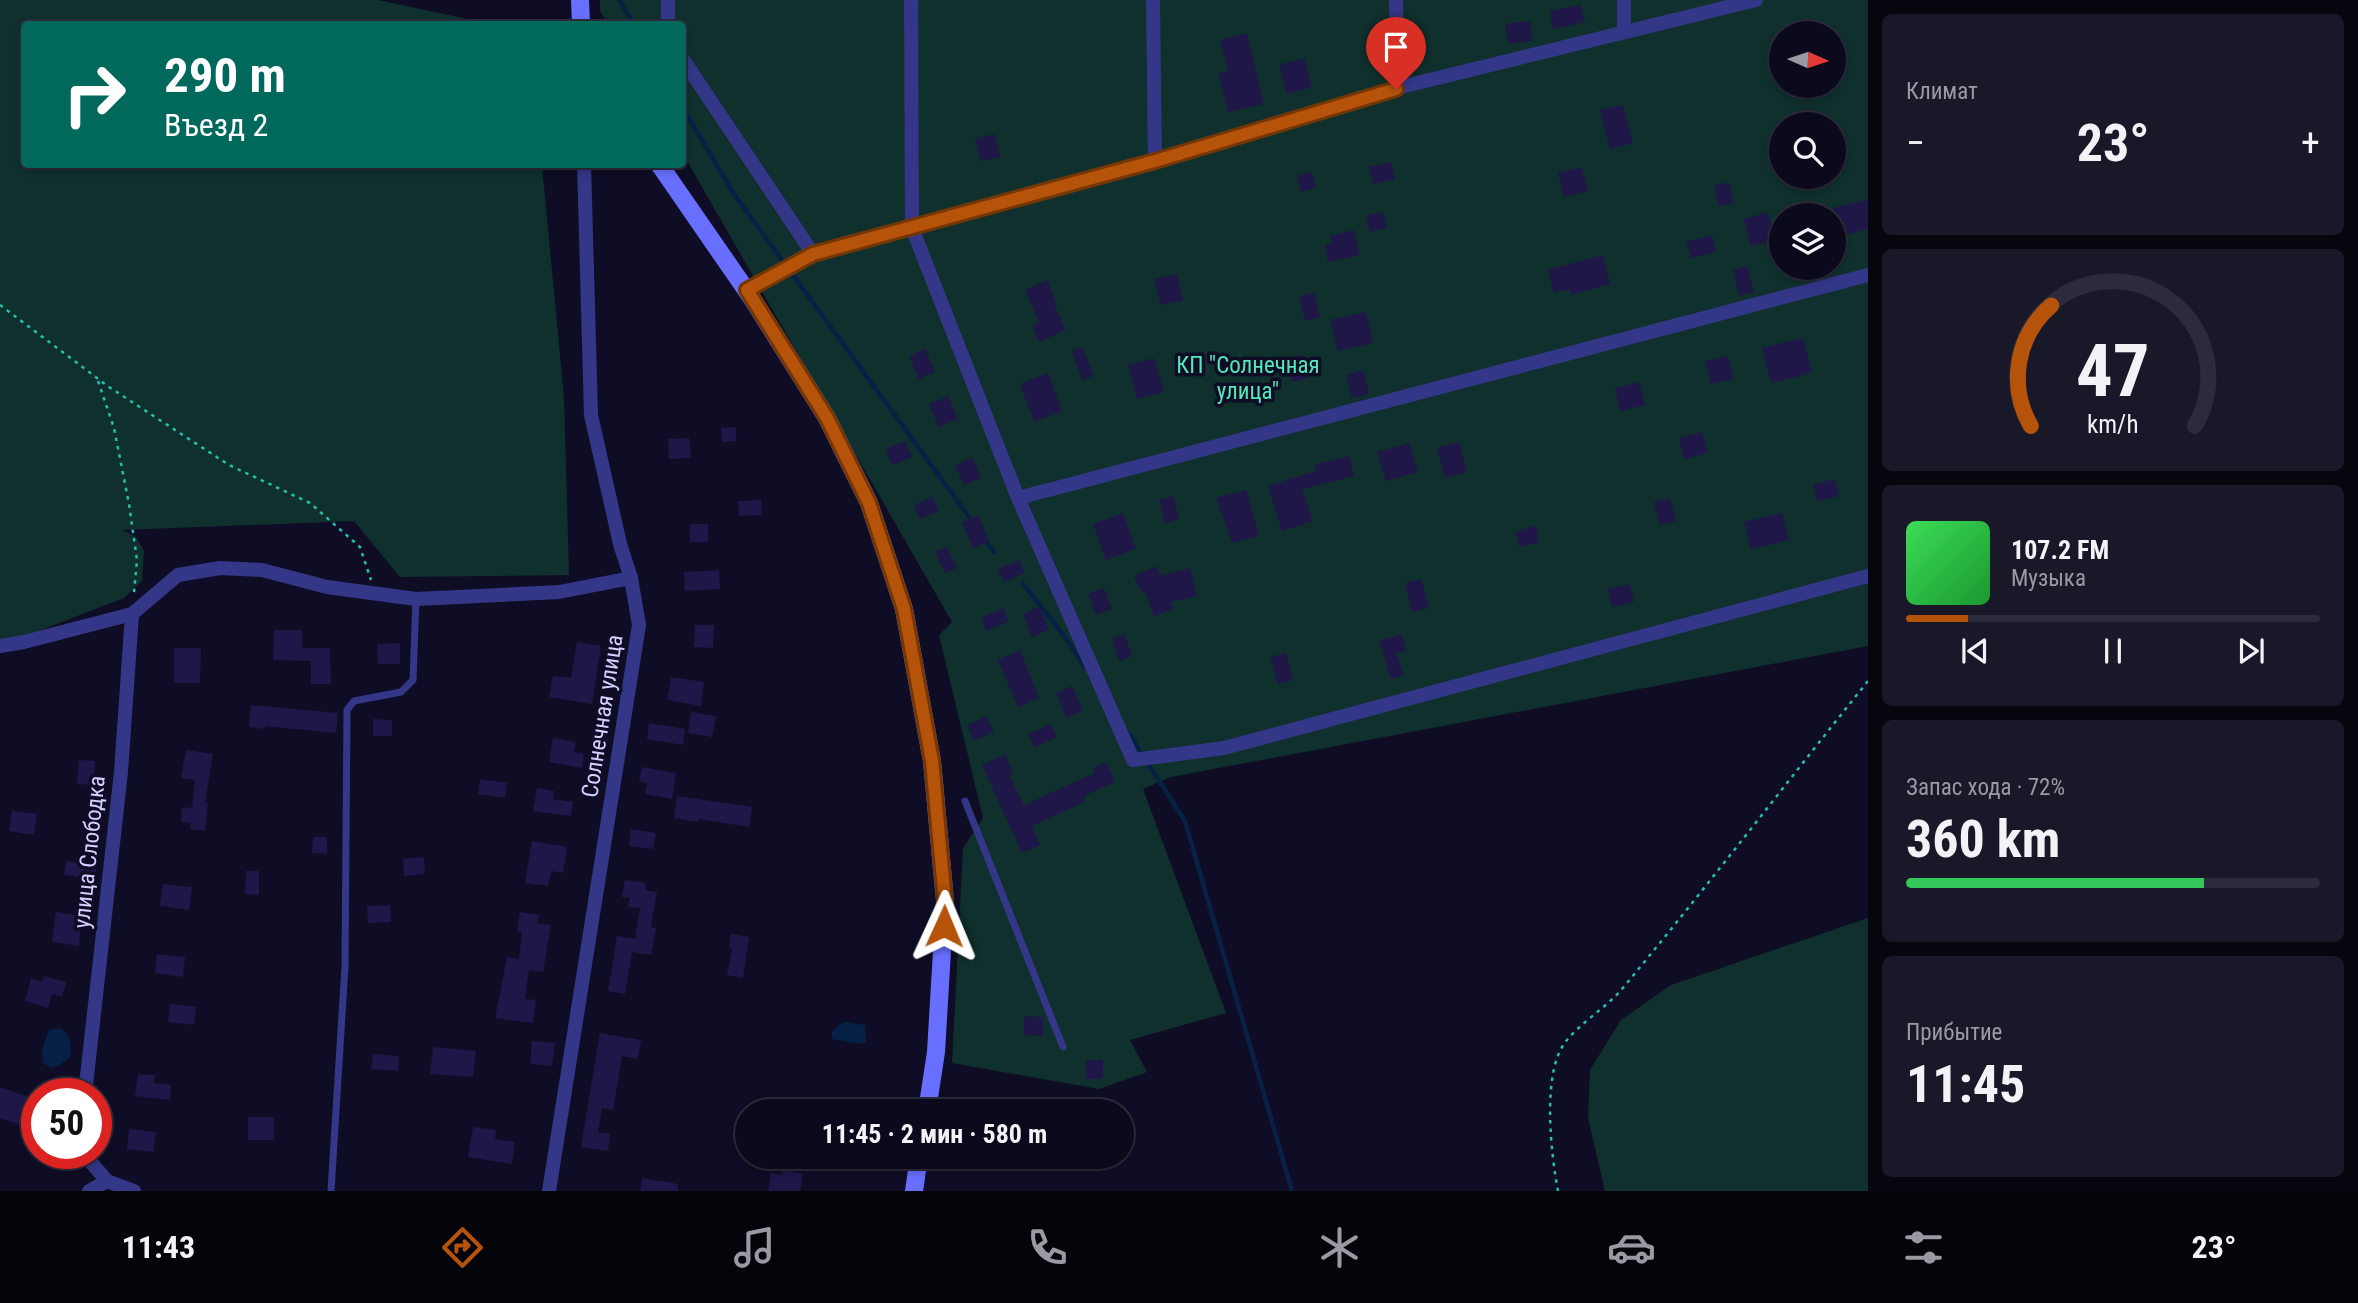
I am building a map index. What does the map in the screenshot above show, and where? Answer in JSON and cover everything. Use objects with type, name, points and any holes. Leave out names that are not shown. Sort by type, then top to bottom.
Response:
[{"type":"main road","points":[[580,0],[581,21]]},
{"type":"main road","points":[[662,168],[747,290],[827,418],[863,491],[904,609],[932,761],[945,901],[936,1052],[929,1099]]},
{"type":"main road","points":[[914,1191],[917,1169]]},
{"type":"street","points":[[668,0],[668,21]]},
{"type":"street","points":[[911,0],[912,228],[1018,498],[1133,760],[1224,748],[1868,576]]},
{"type":"street","points":[[1153,0],[1155,161]]},
{"type":"street","points":[[1396,0],[1396,89]]},
{"type":"street","points":[[1624,0],[1624,31]]},
{"type":"street","points":[[747,290],[813,254],[1155,161],[1396,89],[1756,0]]},
{"type":"street","points":[[686,64],[813,254]]},
{"type":"street","name":"Солнечная улица","points":[[549,1191],[639,625],[631,578],[620,544],[591,415],[584,168]]},
{"type":"street","points":[[1018,498],[1868,275]]},
{"type":"street","points":[[0,646],[132,614],[177,575],[220,568],[262,570],[327,587],[416,599],[559,593],[631,578]]},
{"type":"street","name":"улица Слободка","points":[[87,1078],[121,772],[132,614]]},
{"type":"street","points":[[97,1169],[107,1181],[135,1191]]},
{"type":"street","points":[[89,1191],[107,1181]]},
{"type":"lane","points":[[331,1191],[345,967],[347,710],[354,701],[401,692],[413,680],[416,599]]},
{"type":"lane","points":[[965,801],[1063,1047]]},
{"type":"path","points":[[0,305],[97,379],[229,465],[310,503],[360,547],[375,593]]},
{"type":"path","points":[[97,379],[114,428],[129,504],[137,560],[132,614]]},
{"type":"path","points":[[1558,1191],[1551,1149],[1550,1107],[1555,1069],[1563,1045],[1619,992],[1868,681]]},
{"type":"green space","points":[[0,0],[378,0],[477,21],[21,21],[21,168],[542,168],[564,397],[569,575],[400,577],[354,521],[122,530],[136,537],[144,551],[142,581],[124,598],[23,637],[0,640]]},
{"type":"green space","name":"КП \"Солнечная улица\"","points":[[600,0],[1868,0],[1868,646],[1171,777],[1143,789],[1226,1013],[1130,1040],[1147,1072],[1099,1089],[952,1063],[963,848],[983,818],[939,635],[952,622],[686,159],[686,21],[606,21],[600,11]]},
{"type":"green space","points":[[1868,918],[1868,1191],[1605,1191],[1588,1118],[1590,1070],[1621,1020],[1671,985]]},
{"type":"water","points":[[846,1022],[865,1025],[866,1042],[861,1044],[832,1039],[832,1032]]},
{"type":"water","points":[[60,1028],[69,1037],[70,1057],[52,1068],[43,1063],[42,1049],[49,1030]]},
{"type":"building","points":[[1581,5],[1585,22],[1553,29],[1550,11]]},
{"type":"building","points":[[1530,21],[1532,41],[1508,44],[1505,24]]},
{"type":"building","points":[[1247,33],[1264,104],[1228,112],[1218,73],[1228,71],[1220,40]]},
{"type":"building","points":[[1304,58],[1312,87],[1287,94],[1279,65]]},
{"type":"building","points":[[1623,105],[1633,143],[1610,149],[1600,110]]},
{"type":"building","points":[[995,134],[1000,157],[980,161],[975,138]]},
{"type":"building","points":[[1391,162],[1395,179],[1373,184],[1369,167]]},
{"type":"building","points":[[1582,167],[1588,191],[1564,197],[1558,173]]},
{"type":"building","points":[[1312,172],[1316,188],[1301,192],[1297,176]]},
{"type":"building","points":[[1729,182],[1734,203],[1719,206],[1714,186]]},
{"type":"building","points":[[1868,199],[1868,229],[1846,235],[1846,205]]},
{"type":"building","points":[[1383,212],[1387,228],[1370,232],[1366,216]]},
{"type":"building","points":[[1768,212],[1769,242],[1751,246],[1744,219]]},
{"type":"building","points":[[1354,230],[1360,255],[1328,262],[1325,245],[1332,243],[1330,236]]},
{"type":"building","points":[[1712,235],[1716,252],[1691,258],[1686,242]]},
{"type":"building","points":[[1603,255],[1610,284],[1571,295],[1569,289],[1554,293],[1548,270]]},
{"type":"building","points":[[1747,266],[1754,292],[1739,296],[1733,270]]},
{"type":"building","points":[[1177,274],[1183,300],[1161,305],[1154,279]]},
{"type":"building","points":[[1047,280],[1057,304],[1054,305],[1066,330],[1039,342],[1032,326],[1039,323],[1025,290]]},
{"type":"building","points":[[1314,293],[1320,317],[1305,321],[1299,297]]},
{"type":"building","points":[[1366,312],[1373,343],[1338,351],[1330,320]]},
{"type":"building","points":[[1803,338],[1812,373],[1771,383],[1762,348]]},
{"type":"building","points":[[1082,347],[1094,376],[1083,380],[1071,351]]},
{"type":"building","points":[[925,349],[935,372],[919,379],[909,356]]},
{"type":"building","points":[[1302,355],[1308,378],[1292,382],[1286,359]]},
{"type":"building","points":[[1728,356],[1734,379],[1711,384],[1705,361]]},
{"type":"building","points":[[1154,358],[1164,392],[1137,399],[1128,365]]},
{"type":"building","points":[[1363,370],[1369,394],[1352,398],[1346,375]]},
{"type":"building","points":[[1048,373],[1062,411],[1034,422],[1020,384]]},
{"type":"building","points":[[1639,382],[1645,405],[1620,411],[1615,388]]},
{"type":"building","points":[[948,396],[958,419],[939,427],[929,404]]},
{"type":"building","points":[[736,427],[736,441],[722,442],[721,428]]},
{"type":"building","points":[[1702,432],[1708,453],[1684,459],[1679,438]]},
{"type":"building","points":[[689,438],[691,458],[669,459],[668,439]]},
{"type":"building","points":[[905,441],[912,457],[892,465],[885,449]]},
{"type":"building","points":[[1459,442],[1467,472],[1445,478],[1437,448]]},
{"type":"building","points":[[1409,443],[1418,472],[1386,481],[1377,452]]},
{"type":"building","points":[[1349,456],[1354,476],[1302,489],[1313,521],[1282,531],[1268,486],[1316,471],[1314,465]]},
{"type":"building","points":[[972,458],[981,478],[964,485],[955,465]]},
{"type":"building","points":[[1835,479],[1839,496],[1817,501],[1813,485]]},
{"type":"building","points":[[1246,490],[1259,536],[1232,543],[1216,498]]},
{"type":"building","points":[[1173,496],[1179,519],[1165,523],[1159,500]]},
{"type":"building","points":[[933,497],[939,511],[920,519],[914,505]]},
{"type":"building","points":[[1670,498],[1676,521],[1660,525],[1654,502]]},
{"type":"building","points":[[761,500],[762,515],[739,516],[738,501]]},
{"type":"building","points":[[1123,513],[1136,549],[1106,560],[1093,524]]},
{"type":"building","points":[[1782,513],[1789,540],[1751,549],[1744,522]]},
{"type":"building","points":[[978,515],[989,541],[973,548],[962,523]]},
{"type":"building","points":[[690,524],[708,524],[708,542],[690,542]]},
{"type":"building","points":[[1536,526],[1539,542],[1519,547],[1516,531]]},
{"type":"building","points":[[947,547],[957,568],[945,573],[935,552]]},
{"type":"building","points":[[1019,560],[1025,573],[1004,582],[998,569]]},
{"type":"building","points":[[1157,566],[1161,576],[1190,568],[1197,596],[1171,602],[1173,609],[1154,616],[1145,592],[1142,593],[1134,576]]},
{"type":"building","points":[[719,570],[720,589],[685,591],[684,572]]},
{"type":"building","points":[[1421,579],[1429,608],[1412,612],[1405,583]]},
{"type":"building","points":[[1630,584],[1634,602],[1612,607],[1608,589]]},
{"type":"building","points":[[1104,588],[1112,609],[1096,615],[1088,594]]},
{"type":"building","points":[[1039,607],[1049,629],[1032,637],[1023,614]]},
{"type":"building","points":[[1003,608],[1009,621],[986,631],[981,618]]},
{"type":"building","points":[[695,625],[714,625],[713,648],[694,647]]},
{"type":"building","points":[[274,630],[302,630],[302,648],[330,648],[331,684],[311,684],[311,661],[273,660]]},
{"type":"building","points":[[1124,634],[1132,656],[1119,661],[1112,639]]},
{"type":"building","points":[[1402,634],[1406,651],[1396,653],[1404,675],[1391,679],[1379,641]]},
{"type":"building","points":[[577,642],[601,646],[592,704],[549,697],[553,676],[571,678]]},
{"type":"building","points":[[400,643],[400,664],[378,664],[377,644]]},
{"type":"building","points":[[174,648],[201,648],[200,683],[174,683]]},
{"type":"building","points":[[1020,650],[1039,698],[1018,707],[998,660]]},
{"type":"building","points":[[1286,653],[1293,680],[1278,684],[1270,657]]},
{"type":"building","points":[[671,677],[704,682],[701,706],[667,700]]},
{"type":"building","points":[[1072,686],[1083,711],[1066,718],[1056,693]]},
{"type":"building","points":[[251,705],[338,713],[336,733],[249,727]]},
{"type":"building","points":[[691,712],[716,716],[712,737],[688,733]]},
{"type":"building","points":[[987,716],[994,732],[974,741],[967,725]]},
{"type":"building","points":[[373,719],[392,720],[392,736],[373,736]]},
{"type":"building","points":[[649,723],[685,729],[683,745],[647,739]]},
{"type":"building","points":[[1051,724],[1057,737],[1034,747],[1028,734]]},
{"type":"building","points":[[553,738],[576,742],[574,752],[584,754],[582,768],[549,762]]},
{"type":"building","points":[[186,750],[213,754],[205,803],[208,803],[205,831],[190,829],[191,823],[181,822],[182,807],[192,808],[195,780],[181,778]]},
{"type":"building","points":[[1005,754],[1013,773],[1009,775],[1024,805],[1095,773],[1093,768],[1106,762],[1115,782],[1084,796],[1086,801],[1032,826],[1040,845],[1022,853],[982,765]]},
{"type":"building","points":[[79,760],[95,761],[94,785],[77,784]]},
{"type":"building","points":[[642,767],[676,773],[672,799],[645,794],[647,783],[639,781]]},
{"type":"building","points":[[480,779],[507,783],[505,798],[478,794]]},
{"type":"building","points":[[537,788],[554,791],[553,799],[573,802],[571,816],[533,811]]},
{"type":"building","points":[[677,796],[752,807],[749,827],[674,818]]},
{"type":"building","points":[[12,811],[37,814],[34,835],[9,831]]},
{"type":"building","points":[[631,829],[656,833],[653,849],[629,846]]},
{"type":"building","points":[[313,837],[327,837],[327,854],[312,853]]},
{"type":"building","points":[[532,841],[567,847],[563,873],[551,871],[548,886],[525,883]]},
{"type":"building","points":[[424,857],[425,874],[404,876],[403,859]]},
{"type":"building","points":[[66,861],[97,865],[95,879],[64,875]]},
{"type":"building","points":[[246,871],[259,871],[259,895],[245,894]]},
{"type":"building","points":[[625,880],[646,883],[645,890],[657,892],[651,927],[656,928],[651,955],[632,952],[625,994],[608,991],[617,936],[635,939],[640,908],[628,907],[630,898],[622,897]]},
{"type":"building","points":[[163,884],[192,887],[189,910],[160,906]]},
{"type":"building","points":[[390,905],[391,922],[368,923],[367,906]]},
{"type":"building","points":[[56,912],[82,916],[79,946],[52,942]]},
{"type":"building","points":[[520,912],[539,915],[537,923],[551,925],[543,972],[529,970],[525,999],[536,1000],[533,1023],[495,1018],[507,957],[519,959],[522,932],[517,931]]},
{"type":"building","points":[[731,934],[749,937],[743,978],[727,975],[732,949],[729,948]]},
{"type":"building","points":[[157,954],[185,957],[183,977],[155,973]]},
{"type":"building","points":[[44,976],[66,982],[62,997],[52,994],[48,1008],[25,1001],[31,978],[42,982]]},
{"type":"building","points":[[170,1004],[196,1007],[194,1025],[168,1022]]},
{"type":"building","points":[[1024,1016],[1043,1017],[1043,1036],[1024,1035]]},
{"type":"building","points":[[600,1033],[641,1040],[638,1059],[622,1056],[613,1110],[602,1108],[598,1132],[610,1134],[608,1151],[581,1147]]},
{"type":"building","points":[[532,1041],[555,1043],[552,1066],[530,1064]]},
{"type":"building","points":[[433,1047],[476,1051],[473,1077],[430,1074]]},
{"type":"building","points":[[373,1054],[399,1056],[398,1071],[371,1069]]},
{"type":"building","points":[[1086,1060],[1103,1060],[1103,1079],[1086,1079]]},
{"type":"building","points":[[138,1074],[155,1075],[154,1083],[171,1085],[170,1100],[135,1096]]},
{"type":"building","points":[[0,1087],[21,1094],[21,1125],[0,1118]]},
{"type":"building","points":[[248,1117],[274,1117],[274,1140],[248,1140]]},
{"type":"building","points":[[473,1127],[496,1130],[495,1139],[515,1142],[512,1164],[468,1157]]},
{"type":"building","points":[[129,1129],[156,1132],[153,1152],[127,1149]]},
{"type":"building","points":[[783,1170],[803,1174],[800,1191],[768,1191],[771,1173],[782,1175]]},
{"type":"building","points":[[642,1178],[678,1184],[678,1191],[640,1191]]},
{"type":"waterway","points":[[619,0],[632,21]]},
{"type":"waterway","points":[[686,113],[734,194],[972,521]]},
{"type":"waterway","points":[[985,540],[994,552]]},
{"type":"waterway","points":[[1023,584],[1065,637],[1085,668]]},
{"type":"waterway","points":[[1129,734],[1185,821],[1292,1191]]},
{"type":"route","points":[[944,926],[945,901],[932,761],[904,609],[869,503],[827,418],[747,290],[813,254],[1155,161],[1396,89]]}]
